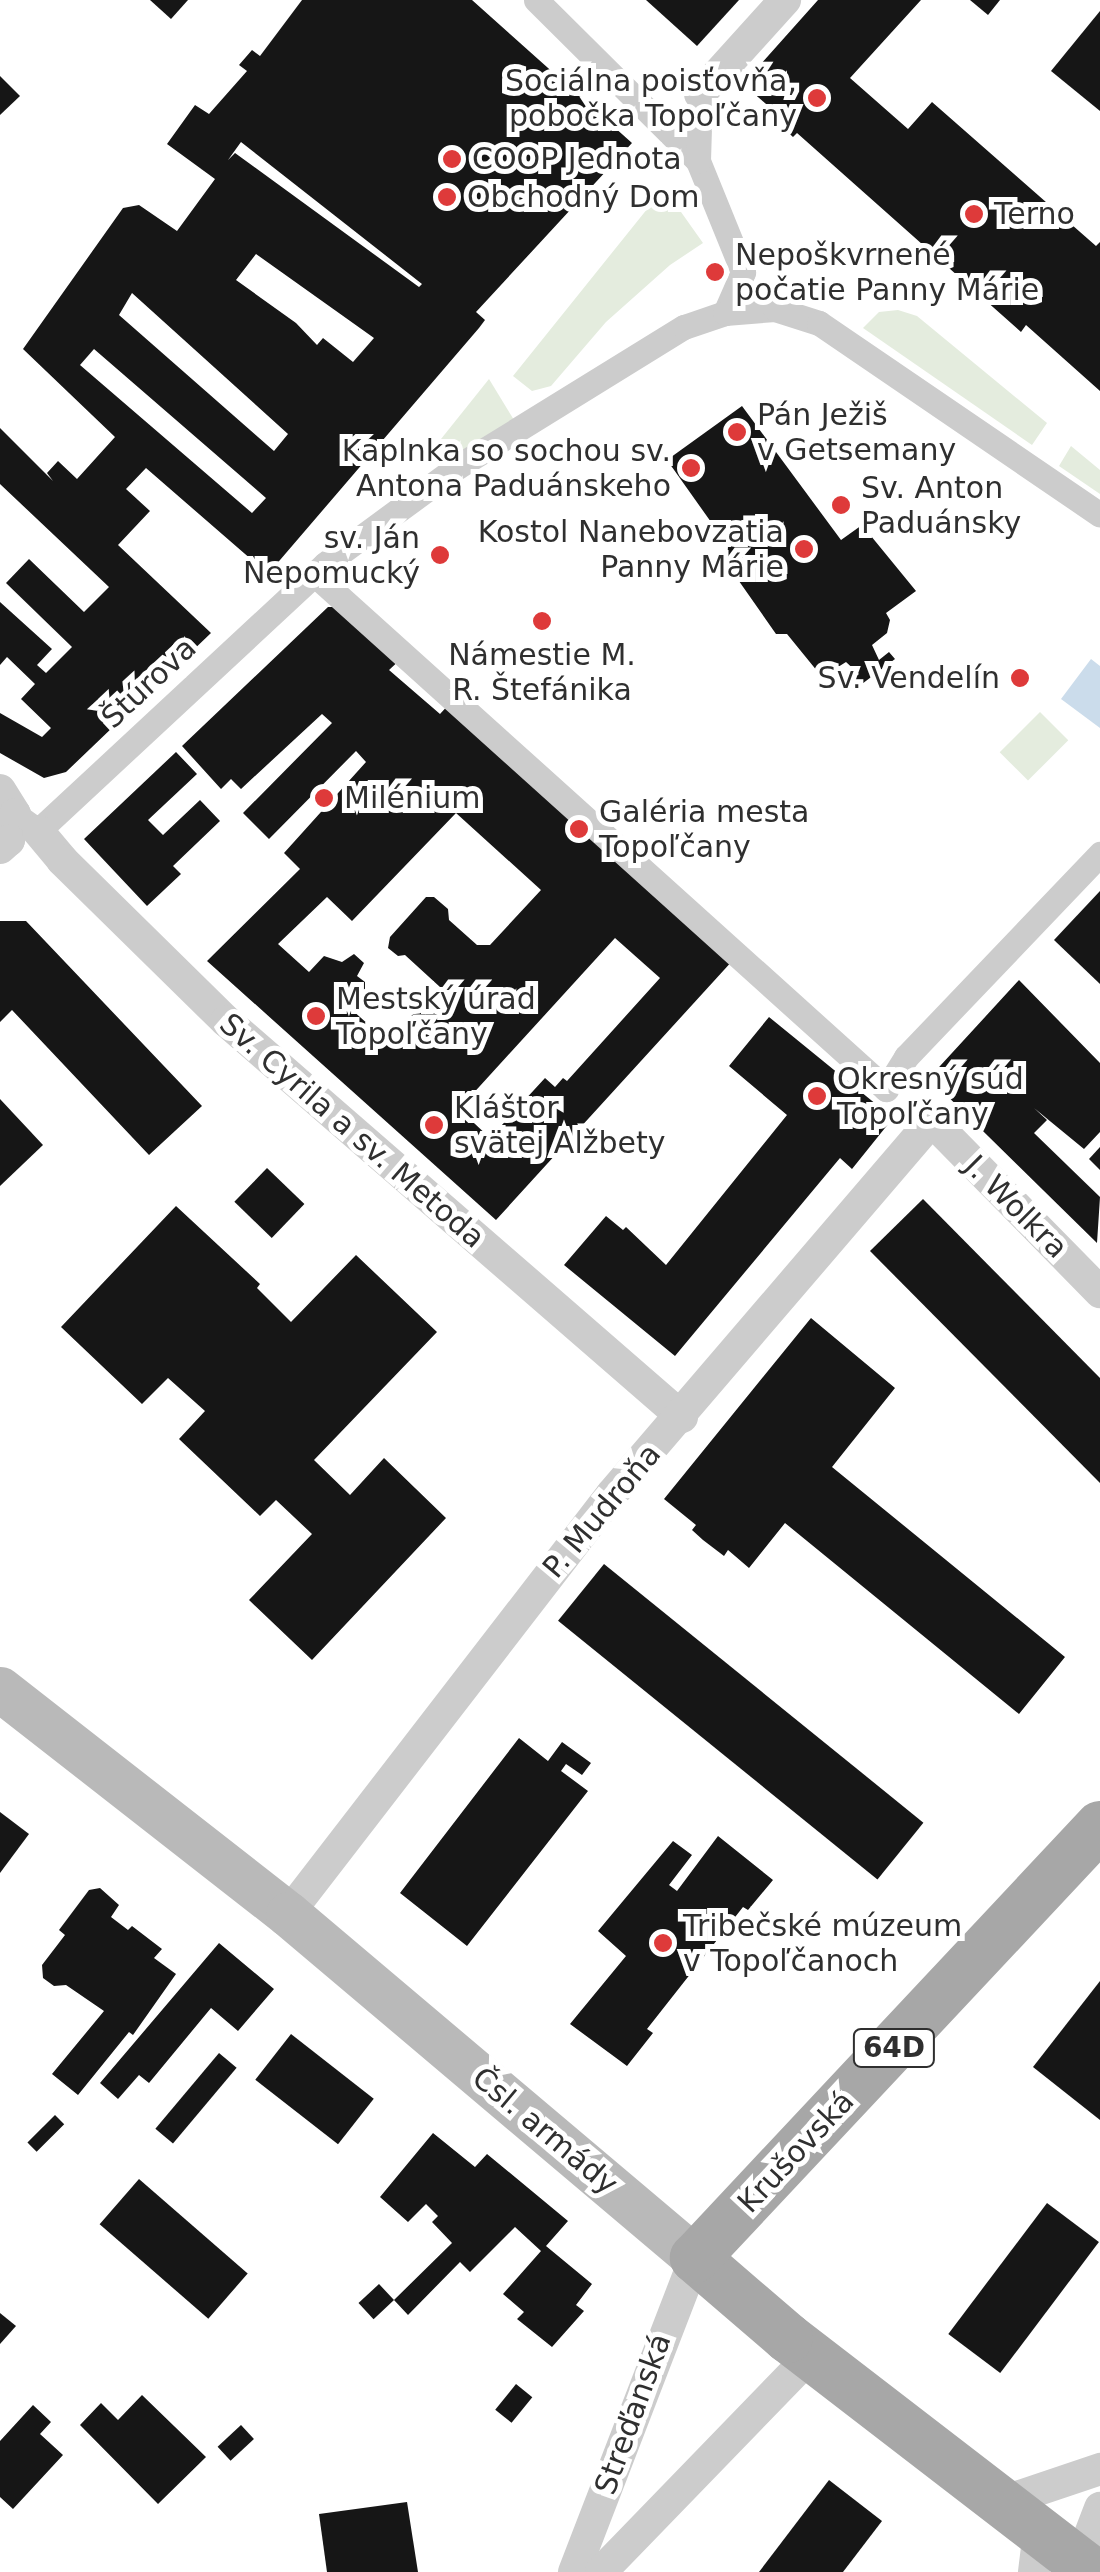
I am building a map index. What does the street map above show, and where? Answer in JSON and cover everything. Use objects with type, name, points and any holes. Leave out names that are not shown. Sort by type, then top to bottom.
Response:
[{"type":"main road","name":"Čsl. armády","points":[[0,1689],[288,1914],[811,2355],[999,2503],[1061,2560]]},
{"type":"main road","name":"Krušovská","points":[[695,2258],[1100,1826]]},
{"type":"street","points":[[536,0],[698,161]]},
{"type":"street","points":[[725,313],[743,272],[698,161],[700,94],[785,0]]},
{"type":"street","points":[[1100,515],[818,323],[774,309],[725,313],[684,327],[457,467],[319,569],[886,1089],[906,1057],[1100,854]]},
{"type":"street","name":"Štúrova","points":[[18,812],[319,569]]},
{"type":"street","points":[[0,848],[10,840],[18,812]]},
{"type":"street","name":"Sv. Cyrila a sv. Metoda","points":[[18,812],[226,1021],[682,1417]]},
{"type":"street","name":"P. Mudroňa","points":[[288,1914],[495,1641],[932,1121]]},
{"type":"street","name":"J. Wolkra","points":[[932,1121],[1100,1292]]},
{"type":"street","name":"Streďanská","points":[[574,2572],[695,2258]]},
{"type":"street","name":"Streďanská","points":[[600,2572],[811,2355]]},
{"type":"street","points":[[999,2503],[1100,2469]]},
{"type":"street","points":[[1061,2560],[1100,2508]]},
{"type":"shaded area","points":[[664,188],[703,243],[670,265],[606,322],[551,386],[532,391],[513,376]]},
{"type":"shaded area","points":[[898,310],[917,316],[1047,423],[1032,445],[863,328],[879,312]]},
{"type":"shaded area","points":[[489,379],[514,420],[452,457],[437,444]]},
{"type":"shaded area","points":[[1071,446],[1100,470],[1100,494],[1059,466]]},
{"type":"shaded area","points":[[1040,712],[1068,740],[1028,781],[1000,752]]},
{"type":"water","points":[[1091,659],[1100,666],[1100,728],[1061,699]]},
{"type":"building","points":[[150,0],[188,0],[171,19]]},
{"type":"building","points":[[302,0],[472,0],[632,143],[476,312],[485,320],[479,328],[268,574],[146,468],[126,489],[150,511],[118,545],[211,633],[66,772],[44,778],[0,753],[0,713],[42,737],[51,728],[21,699],[35,684],[7,657],[0,665],[0,602],[52,649],[37,665],[46,673],[72,647],[6,583],[29,559],[84,612],[109,587],[0,484],[0,428],[53,481],[47,473],[58,461],[77,479],[115,437],[23,349],[123,208],[139,205],[177,231],[215,179],[167,144],[195,105],[209,114],[247,71],[239,65],[252,50],[260,56]],"holes":[[[241,142],[422,284],[419,287],[235,153],[228,160]],[[256,254],[374,338],[353,362],[323,338],[317,345],[296,323],[236,280]],[[132,293],[288,434],[274,451],[119,315]],[[94,349],[266,498],[252,513],[80,365]]]},
{"type":"building","points":[[646,0],[739,0],[697,46]]},
{"type":"building","points":[[818,0],[921,0],[850,78],[908,129],[932,102],[1096,246],[1100,242],[1100,391],[1026,325],[1021,332],[797,133],[793,137],[769,115],[773,110],[743,84]]},
{"type":"building","points":[[970,0],[1000,0],[988,15]]},
{"type":"building","points":[[1100,11],[1100,111],[1051,71]]},
{"type":"building","points":[[0,76],[20,96],[0,115]]},
{"type":"building","name":"Kostol Nanebovzatia Panny Márie","points":[[742,406],[841,540],[862,525],[916,591],[886,613],[890,620],[887,633],[872,645],[879,660],[889,652],[895,659],[854,690],[847,682],[859,674],[846,662],[822,677],[787,634],[776,634],[727,564],[728,546],[667,460]]},
{"type":"building","points":[[328,607],[346,607],[403,657],[389,670],[440,714],[451,702],[734,959],[496,1220],[207,961],[300,869],[284,853],[366,762],[356,751],[269,839],[243,813],[332,723],[322,714],[241,789],[231,779],[221,789],[182,746]],"holes":[[[456,813],[541,890],[490,945],[477,945],[449,920],[448,909],[434,897],[426,897],[390,937],[388,948],[398,956],[405,955],[452,998],[437,1015],[424,1002],[388,1042],[351,1009],[365,993],[365,982],[357,976],[364,963],[354,954],[342,962],[324,956],[309,972],[278,944],[327,897],[352,921]],[[615,938],[660,978],[567,1081],[563,1078],[555,1087],[545,1078],[490,1138],[459,1109]]]},
{"type":"building","points":[[176,752],[197,774],[148,820],[163,835],[200,800],[220,821],[173,866],[181,874],[147,906],[84,839]]},
{"type":"building","points":[[1100,891],[1100,984],[1054,940]]},
{"type":"building","points":[[0,921],[26,921],[202,1106],[149,1155],[12,1010],[0,1022]]},
{"type":"building","points":[[1019,980],[1100,1063],[1100,1132],[1084,1149],[1034,1108],[1047,1120],[1034,1133],[1100,1197],[1097,1243],[929,1078]]},
{"type":"building","points":[[769,1017],[893,1118],[852,1169],[840,1158],[675,1356],[564,1265],[606,1216],[623,1230],[626,1227],[666,1265],[787,1115],[729,1066]]},
{"type":"building","points":[[0,1099],[43,1145],[0,1186]]},
{"type":"building","points":[[1100,1147],[1100,1170],[1089,1159]]},
{"type":"building","points":[[267,1168],[304,1204],[272,1238],[234,1202]]},
{"type":"building","points":[[923,1199],[1100,1378],[1100,1483],[870,1251]]},
{"type":"building","points":[[176,1206],[260,1284],[257,1288],[291,1322],[356,1255],[437,1332],[314,1460],[350,1495],[384,1458],[446,1518],[312,1660],[249,1600],[312,1534],[276,1500],[260,1516],[179,1439],[205,1411],[168,1378],[142,1404],[61,1327]]},
{"type":"building","points":[[811,1318],[895,1388],[832,1467],[1065,1657],[1019,1714],[785,1523],[749,1568],[728,1550],[724,1556],[703,1540],[692,1530],[696,1525],[664,1499]]},
{"type":"building","points":[[604,1564],[923,1823],[877,1879],[558,1621]]},
{"type":"building","points":[[519,1738],[548,1761],[562,1742],[591,1763],[582,1775],[566,1764],[561,1771],[588,1791],[467,1946],[400,1893]]},
{"type":"building","points":[[0,1812],[29,1834],[0,1873]]},
{"type":"building","name":"Tribečské múzeum v Topoľčanoch","points":[[718,1836],[773,1880],[748,1910],[743,1907],[647,2029],[653,2033],[627,2066],[570,2024],[626,1956],[598,1931],[673,1841],[692,1855],[669,1885],[677,1891]]},
{"type":"building","points":[[100,1888],[119,1905],[111,1917],[128,1930],[132,1926],[162,1949],[154,1958],[176,1974],[133,2035],[129,2032],[78,2095],[52,2074],[104,2011],[66,1985],[54,1986],[43,1978],[42,1965],[65,1935],[59,1930],[89,1890]]},
{"type":"building","points":[[219,1943],[274,1989],[238,2031],[211,2008],[149,2083],[139,2075],[118,2099],[100,2083]]},
{"type":"building","points":[[1100,1981],[1100,2120],[1033,2067]]},
{"type":"building","points":[[291,2034],[374,2099],[338,2144],[255,2080]]},
{"type":"building","points":[[219,2053],[237,2068],[173,2144],[155,2129]]},
{"type":"building","points":[[55,2115],[64,2124],[37,2152],[27,2143]]},
{"type":"building","points":[[433,2133],[475,2167],[487,2154],[568,2221],[546,2246],[592,2284],[576,2305],[584,2311],[552,2347],[517,2319],[524,2312],[503,2294],[541,2251],[515,2227],[470,2272],[460,2262],[408,2315],[394,2300],[452,2243],[432,2222],[438,2216],[426,2204],[408,2222],[380,2197]]},
{"type":"building","points":[[139,2179],[248,2273],[208,2319],[100,2224]]},
{"type":"building","points":[[1047,2203],[1099,2242],[1000,2373],[948,2334]]},
{"type":"building","points":[[379,2284],[394,2300],[374,2319],[359,2303]]},
{"type":"building","points":[[0,2313],[16,2326],[0,2344]]},
{"type":"building","points":[[516,2384],[532,2397],[512,2423],[495,2410]]},
{"type":"building","points":[[142,2395],[206,2457],[158,2504],[80,2425],[101,2403],[118,2420]]},
{"type":"building","points":[[33,2405],[51,2422],[40,2434],[63,2455],[13,2509],[0,2497],[0,2441]]},
{"type":"building","points":[[241,2425],[254,2439],[231,2461],[218,2447]]},
{"type":"building","points":[[829,2480],[882,2521],[843,2572],[759,2572]]},
{"type":"building","points":[[407,2502],[418,2572],[327,2572],[319,2514]]},
{"type":"place","name":"Sociálna poisťovňa, pobočka Topoľčany","points":[[817,98]]},
{"type":"place","name":"COOP Jednota","points":[[452,159]]},
{"type":"place","name":"Obchodný Dom","points":[[447,197]]},
{"type":"place","name":"Terno","points":[[974,214]]},
{"type":"place","name":"Nepoškvrnené počatie Panny Márie","points":[[715,272]]},
{"type":"place","name":"Pán Ježiš v Getsemany","points":[[737,432]]},
{"type":"place","name":"Kaplnka so sochou sv. Antona Paduánskeho","points":[[691,468]]},
{"type":"place","name":"Sv. Anton Paduánsky","points":[[841,505]]},
{"type":"place","name":"Kostol Nanebovzatia Panny Márie","points":[[804,549]]},
{"type":"place","name":"sv. Ján Nepomucký","points":[[440,555]]},
{"type":"place","name":"Námestie M. R. Štefánika","points":[[542,621]]},
{"type":"place","name":"Sv. Vendelín","points":[[1020,678]]},
{"type":"place","name":"Milénium","points":[[324,798]]},
{"type":"place","name":"Galéria mesta Topoľčany","points":[[579,829]]},
{"type":"place","name":"Mestský úrad Topoľčany","points":[[316,1016]]},
{"type":"place","name":"Okresný súd Topoľčany","points":[[817,1096]]},
{"type":"place","name":"Kláštor svätej Alžbety","points":[[434,1125]]},
{"type":"place","name":"Tribečské múzeum v Topoľčanoch","points":[[663,1943]]}]
